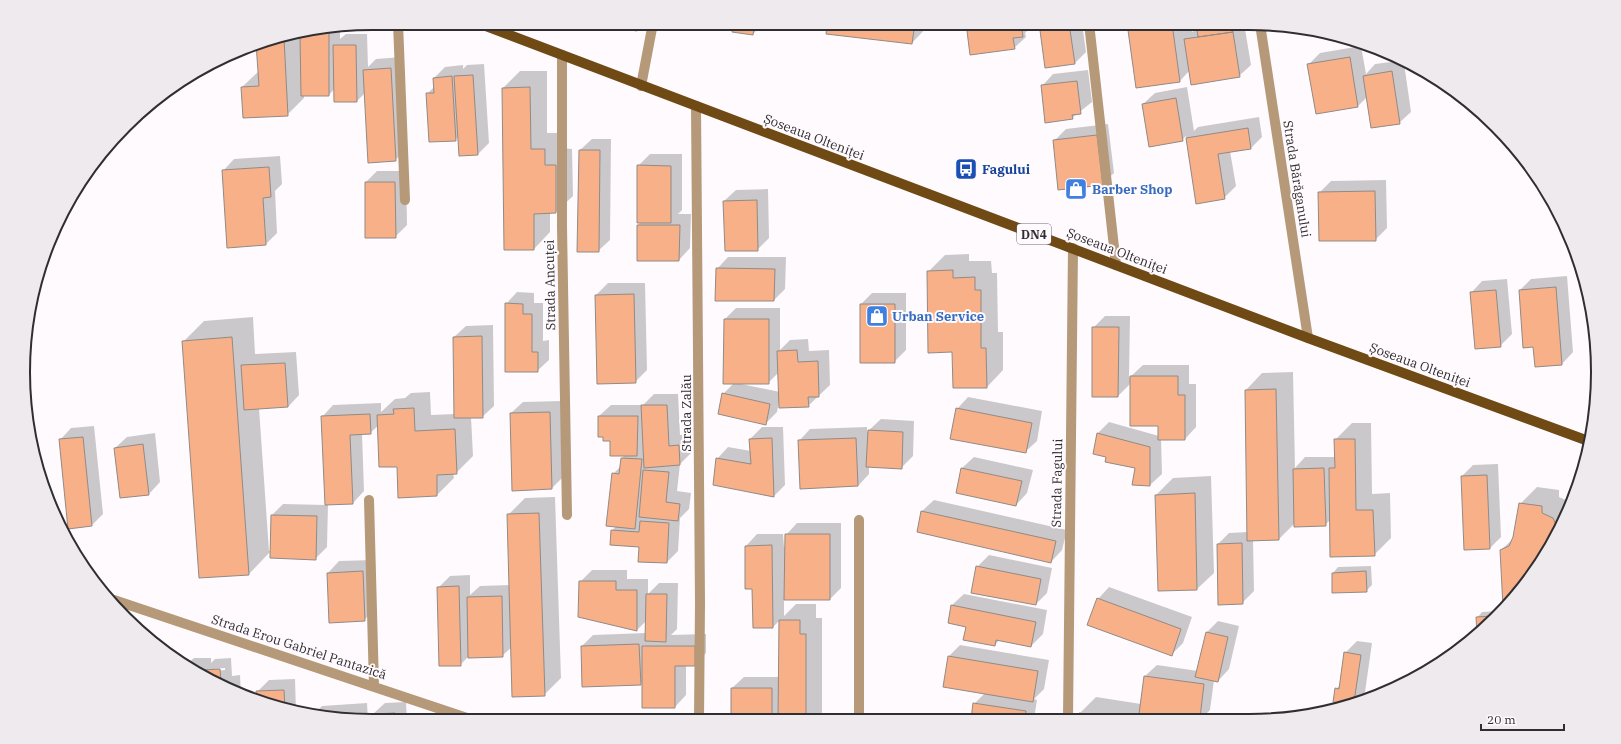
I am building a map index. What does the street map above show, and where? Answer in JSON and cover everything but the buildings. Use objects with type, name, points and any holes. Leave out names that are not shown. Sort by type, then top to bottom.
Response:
[{"type":"main road","name":"Șoseaua Olteniței","points":[[496,30],[1308,338],[1584,439]]},
{"type":"street","points":[[398,30],[405,200]]},
{"type":"street","points":[[641,86],[652,30]]},
{"type":"street","points":[[1090,30],[1116,265]]},
{"type":"street","name":"Strada Bărăganului","points":[[1261,31],[1308,338]]},
{"type":"street","name":"Strada Ancuței","points":[[562,55],[562,227],[567,515]]},
{"type":"street","name":"Strada Zalău","points":[[696,106],[700,602],[699,714]]},
{"type":"street","name":"Strada Fagului","points":[[1068,714],[1073,248]]},
{"type":"street","points":[[369,500],[374,686]]},
{"type":"street","points":[[859,520],[859,714]]},
{"type":"street","name":"Strada Erou Gabriel Pantazică","points":[[119,602],[456,714]]},
{"type":"place","name":"Fagului","points":[[966,169]]},
{"type":"place","name":"Barber Shop","points":[[1076,189]]},
{"type":"place","name":"Urban Service","points":[[877,316]]}]
